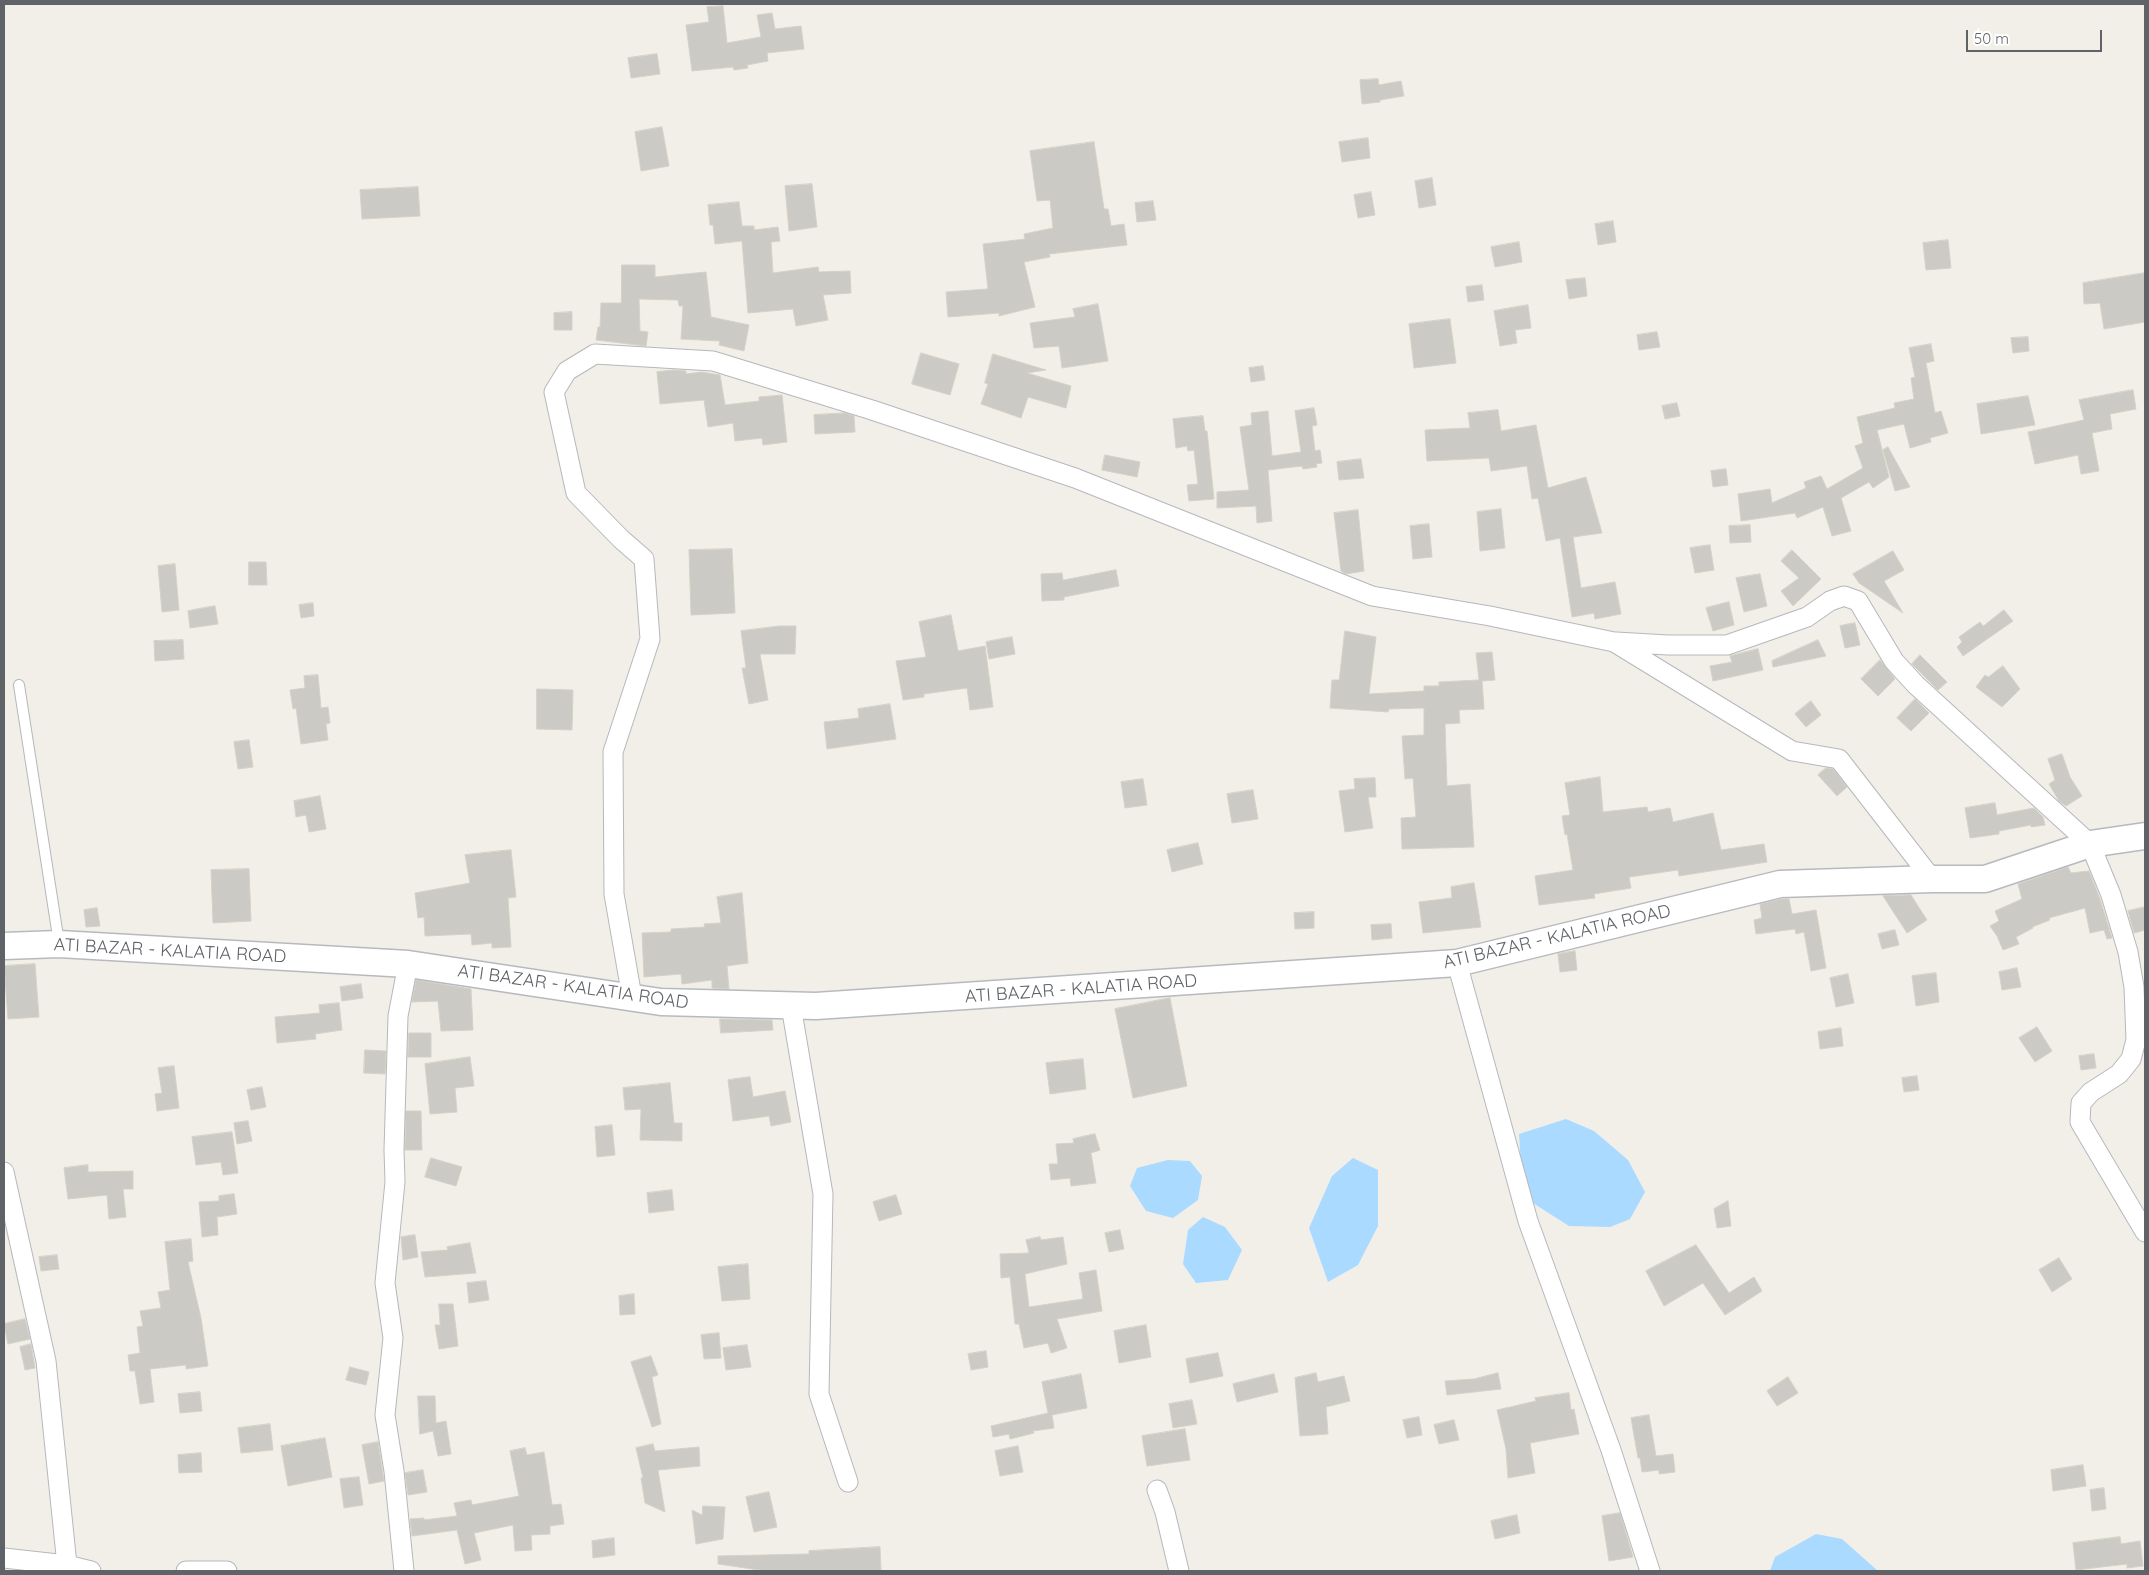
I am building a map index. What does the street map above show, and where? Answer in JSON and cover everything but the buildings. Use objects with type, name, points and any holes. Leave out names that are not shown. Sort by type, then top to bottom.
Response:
[{"type":"main road","name":"ATI BAZAR - KALATIA ROAD","points":[[4,946],[59,944],[408,964],[661,1002],[791,1006],[836,1005],[1457,963],[1780,884],[1985,879],[2090,844],[2145,836]]},
{"type":"street","points":[[632,997],[614,894],[613,752],[650,639],[644,559],[621,539],[576,493],[554,392],[567,371],[595,354],[713,361],[872,410],[1075,478],[1372,596],[1490,616],[1614,642],[1668,646],[1727,645],[1807,617],[1830,601],[1844,596],[1858,602],[1894,661],[1916,686],[2090,844],[2111,895],[2128,952],[2134,987],[2136,1040],[2131,1059],[2119,1074],[2091,1092],[2081,1103],[2080,1122],[2145,1232]]},
{"type":"street","points":[[1614,642],[1792,751],[1839,759],[1932,879]]},
{"type":"street","points":[[1457,963],[1528,1221],[1611,1450],[1650,1571]]},
{"type":"street","points":[[404,1571],[394,1471],[385,1416],[393,1338],[385,1282],[395,1182],[394,1150],[398,1016],[408,964]]},
{"type":"street","points":[[791,1006],[823,1194],[819,1394],[848,1482]]},
{"type":"street","points":[[4,1172],[46,1361],[66,1565]]},
{"type":"street","points":[[1158,1490],[1179,1571]]},
{"type":"street","points":[[4,1558],[66,1565],[91,1571]]},
{"type":"street","points":[[186,1571],[227,1571]]},
{"type":"lane","points":[[19,685],[59,944]]},
{"type":"water","points":[[1566,1119],[1594,1131],[1628,1160],[1645,1192],[1630,1219],[1610,1227],[1569,1226],[1533,1203],[1522,1180],[1519,1134]]},
{"type":"water","points":[[1353,1158],[1378,1170],[1378,1226],[1358,1265],[1328,1282],[1309,1228],[1332,1176]]},
{"type":"water","points":[[1168,1160],[1190,1161],[1202,1176],[1198,1200],[1173,1218],[1146,1211],[1130,1186],[1137,1168]]},
{"type":"water","points":[[1203,1217],[1225,1227],[1242,1250],[1228,1280],[1196,1283],[1183,1264],[1188,1230]]},
{"type":"water","points":[[1816,1534],[1842,1539],[1878,1571],[1770,1571],[1775,1557]]}]
